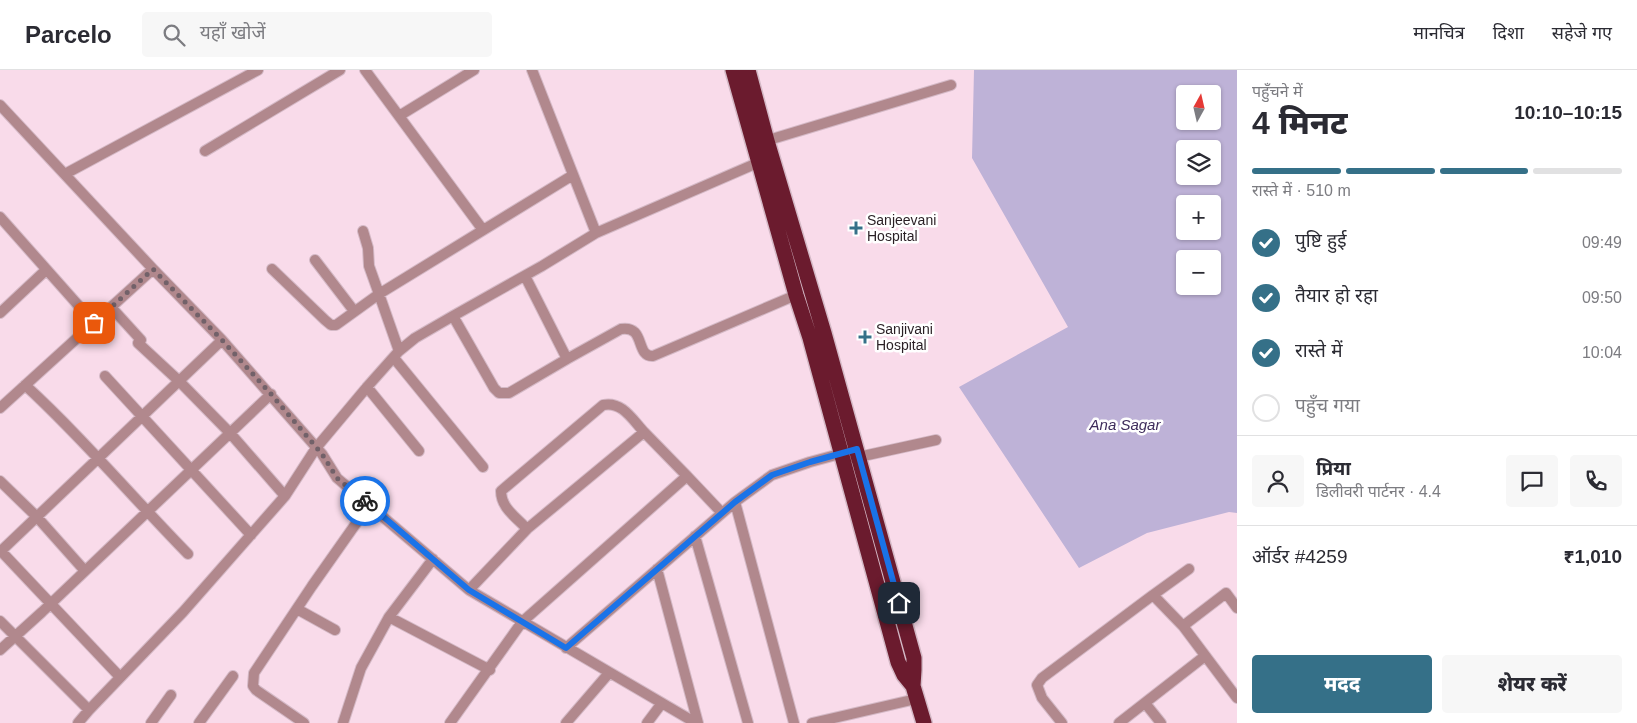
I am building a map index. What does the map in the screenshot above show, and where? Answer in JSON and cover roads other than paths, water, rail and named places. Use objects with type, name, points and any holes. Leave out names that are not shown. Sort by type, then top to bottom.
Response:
[{"type":"highway","points":[[733,70],[766,159],[858,453],[914,658],[914,693]]},
{"type":"highway","points":[[748,70],[760,143]]},
{"type":"highway","points":[[766,159],[796,295],[810,338],[898,662],[914,693],[924,723]]},
{"type":"street","points":[[65,174],[258,70]]},
{"type":"street","points":[[205,151],[340,70]]},
{"type":"street","points":[[399,116],[474,70]]},
{"type":"street","points":[[532,70],[596,233]]},
{"type":"street","points":[[368,71],[483,230]]},
{"type":"street","points":[[760,143],[951,85]]},
{"type":"street","points":[[0,105],[271,394],[322,454],[337,478],[469,590],[697,723]]},
{"type":"street","points":[[78,723],[183,612],[251,535],[285,496],[316,448],[367,387],[396,355],[415,338],[525,276],[596,233],[766,159]]},
{"type":"street","points":[[272,269],[331,324],[340,324],[354,311],[379,294],[573,176]]},
{"type":"street","points":[[0,218],[94,323]]},
{"type":"street","points":[[363,231],[368,248],[369,266],[396,355],[483,467]]},
{"type":"street","points":[[315,260],[354,311]]},
{"type":"street","points":[[0,408],[153,269]]},
{"type":"street","points":[[0,313],[46,270]]},
{"type":"street","points":[[525,276],[567,359]]},
{"type":"street","points":[[453,316],[494,388],[499,393],[509,393],[621,329],[628,328],[636,332],[645,354],[654,356],[796,295]]},
{"type":"street","points":[[111,307],[139,341],[230,433],[285,496]]},
{"type":"street","points":[[120,677],[0,551],[222,340]]},
{"type":"street","points":[[105,376],[251,535]]},
{"type":"street","points":[[25,385],[59,416],[188,554]]},
{"type":"street","points":[[367,387],[419,452]]},
{"type":"street","points":[[0,650],[271,394]]},
{"type":"street","points":[[527,528],[504,506],[501,498],[502,491],[603,405],[609,404],[621,408],[722,513]]},
{"type":"street","points":[[469,590],[527,528],[644,432]]},
{"type":"street","points":[[566,648],[735,502],[772,475],[810,462],[936,440]]},
{"type":"street","points":[[450,723],[490,670],[522,622],[687,476]]},
{"type":"street","points":[[0,481],[37,517],[85,571]]},
{"type":"street","points":[[735,502],[794,723]]},
{"type":"street","points":[[304,723],[256,690],[253,686],[254,673],[369,505]]},
{"type":"street","points":[[695,536],[748,723]]},
{"type":"street","points":[[343,723],[361,668],[390,617],[433,560]]},
{"type":"street","points":[[657,568],[697,723]]},
{"type":"street","points":[[1062,723],[1038,691],[1037,686],[1042,678],[1189,569]]},
{"type":"street","points":[[1183,626],[1226,593],[1237,608]]},
{"type":"street","points":[[1153,595],[1183,626],[1237,698]]},
{"type":"street","points":[[297,609],[335,630]]},
{"type":"street","points":[[390,617],[490,670]]},
{"type":"street","points":[[0,621],[89,710]]},
{"type":"street","points":[[1118,723],[1205,656]]},
{"type":"street","points":[[566,723],[609,672]]},
{"type":"street","points":[[199,723],[233,676]]},
{"type":"street","points":[[812,723],[914,693]]},
{"type":"street","points":[[151,723],[171,695]]},
{"type":"street","points":[[1145,702],[1161,723]]},
{"type":"street","points":[[647,723],[662,703]]},
{"type":"water","name":"Ana Sagar","points":[[974,70],[1237,70],[1237,513],[1229,512],[1147,533],[1079,568],[959,387],[1068,327],[972,158]]},
{"type":"place","name":"Sanjeevani Hospital","points":[[856,228]]},
{"type":"place","name":"Sanjivani Hospital","points":[[865,337]]}]
